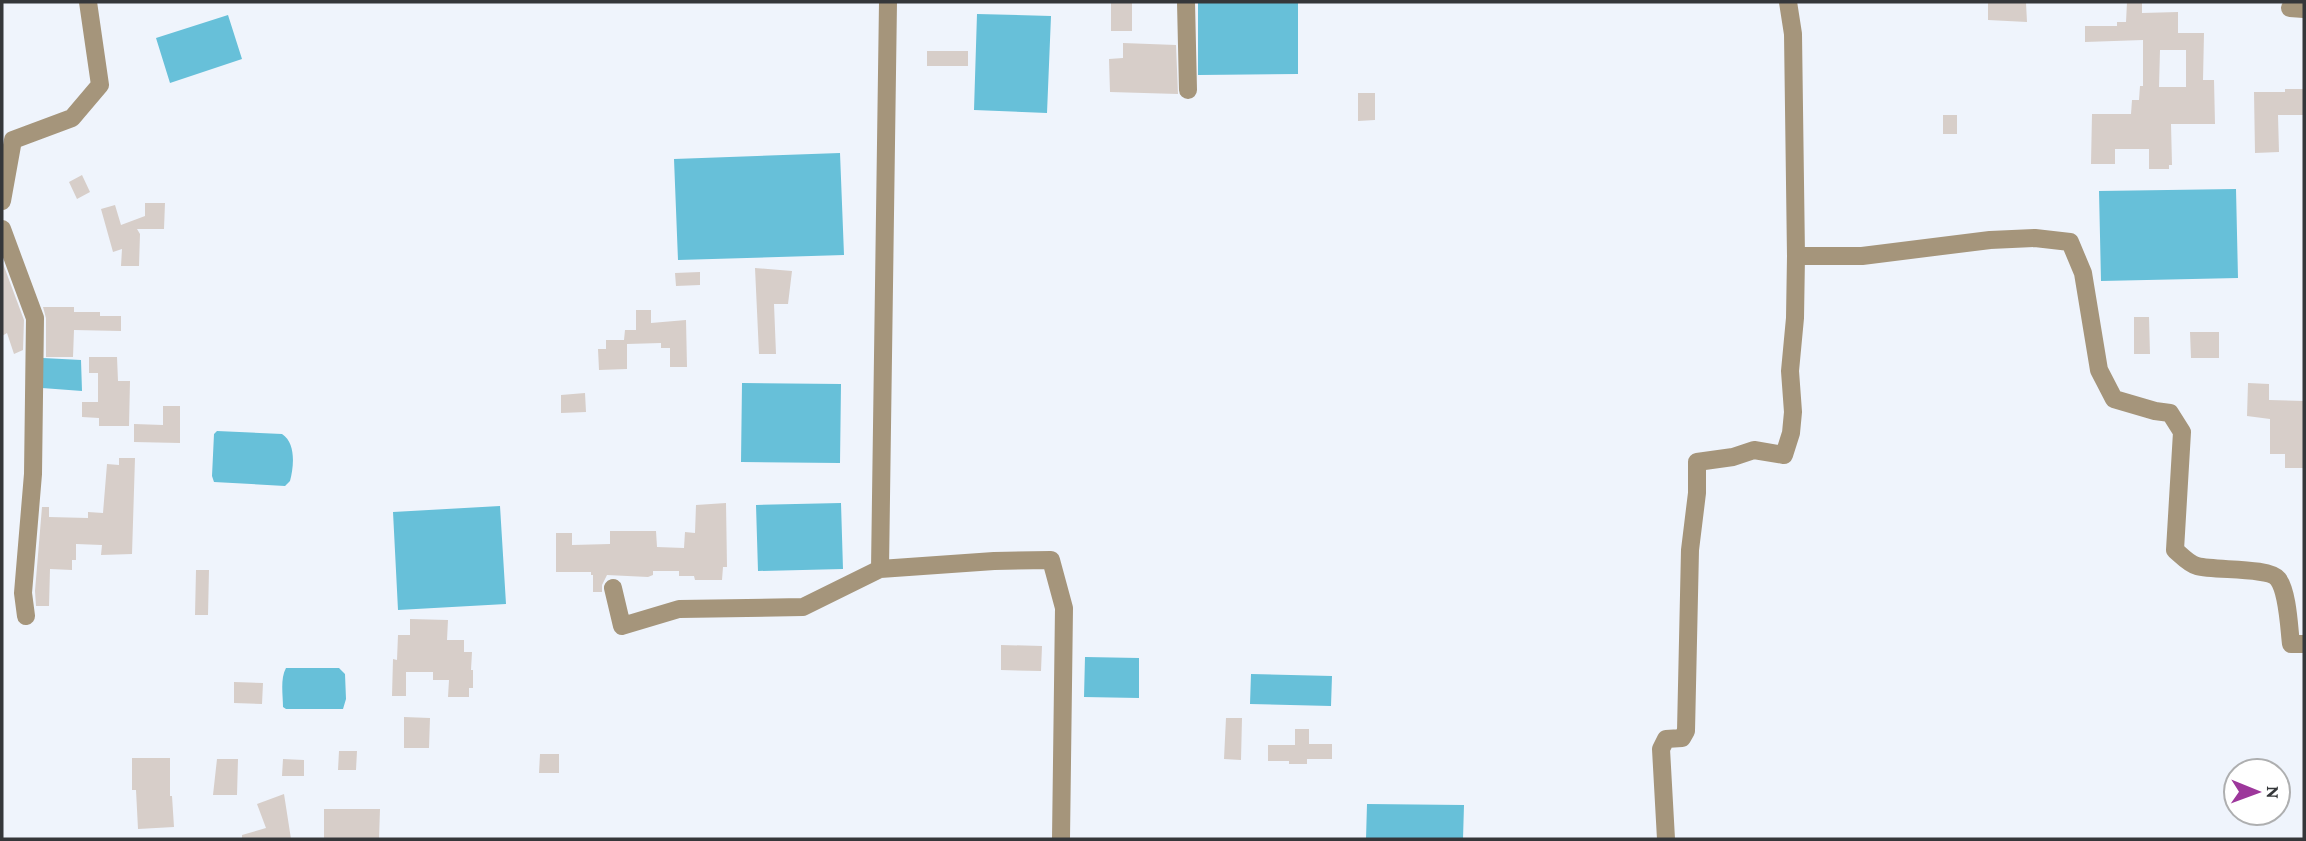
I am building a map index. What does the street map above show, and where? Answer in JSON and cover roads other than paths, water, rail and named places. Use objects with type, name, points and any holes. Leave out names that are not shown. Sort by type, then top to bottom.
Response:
[{"type":"street","points":[[2,201],[13,140],[72,118],[100,85],[88,2]]},
{"type":"street","points":[[880,569],[888,2]]},
{"type":"street","points":[[1186,2],[1188,90]]},
{"type":"street","points":[[1666,839],[1661,749],[1666,739],[1682,738],[1686,731],[1690,550],[1697,494],[1697,461],[1733,457],[1754,450],[1784,455],[1791,433],[1793,412],[1790,370],[1795,318],[1796,256],[1793,34],[1788,2]]},
{"type":"street","points":[[2,229],[35,318],[33,474],[23,593],[26,617]]},
{"type":"street","points":[[1796,256],[1862,256],[1990,240],[2035,238],[2070,242],[2083,272],[2099,370],[2114,399],[2155,411],[2170,412],[2182,432],[2175,550],[2194,566],[2259,572],[2274,576],[2280,581],[2291,644],[2304,644]]},
{"type":"street","points":[[613,588],[622,626],[679,608],[803,607],[880,569],[1051,560],[1064,608],[1061,839]]},
{"type":"water","points":[[1198,2],[1298,2],[1298,74],[1198,75]]},
{"type":"water","points":[[977,14],[1051,16],[1047,113],[974,110]]},
{"type":"water","points":[[228,15],[242,59],[170,83],[156,38]]},
{"type":"water","points":[[840,153],[844,255],[678,260],[674,159]]},
{"type":"water","points":[[2236,189],[2238,278],[2101,281],[2099,191]]},
{"type":"water","points":[[43,358],[81,360],[82,391],[42,388]]},
{"type":"water","points":[[742,383],[841,384],[840,463],[741,462]]},
{"type":"water","points":[[217,431],[282,434],[292,449],[290,481],[285,486],[214,482],[214,434]]},
{"type":"water","points":[[841,503],[843,569],[758,571],[756,505]]},
{"type":"water","points":[[500,506],[506,604],[398,610],[393,512]]},
{"type":"water","points":[[1085,657],[1139,658],[1139,698],[1084,697]]},
{"type":"water","points":[[286,668],[339,668],[345,674],[346,699],[343,709],[283,707],[282,682]]},
{"type":"water","points":[[1251,674],[1332,676],[1331,706],[1250,704]]},
{"type":"water","points":[[1367,804],[1464,805],[1463,839],[1366,839]]}]
